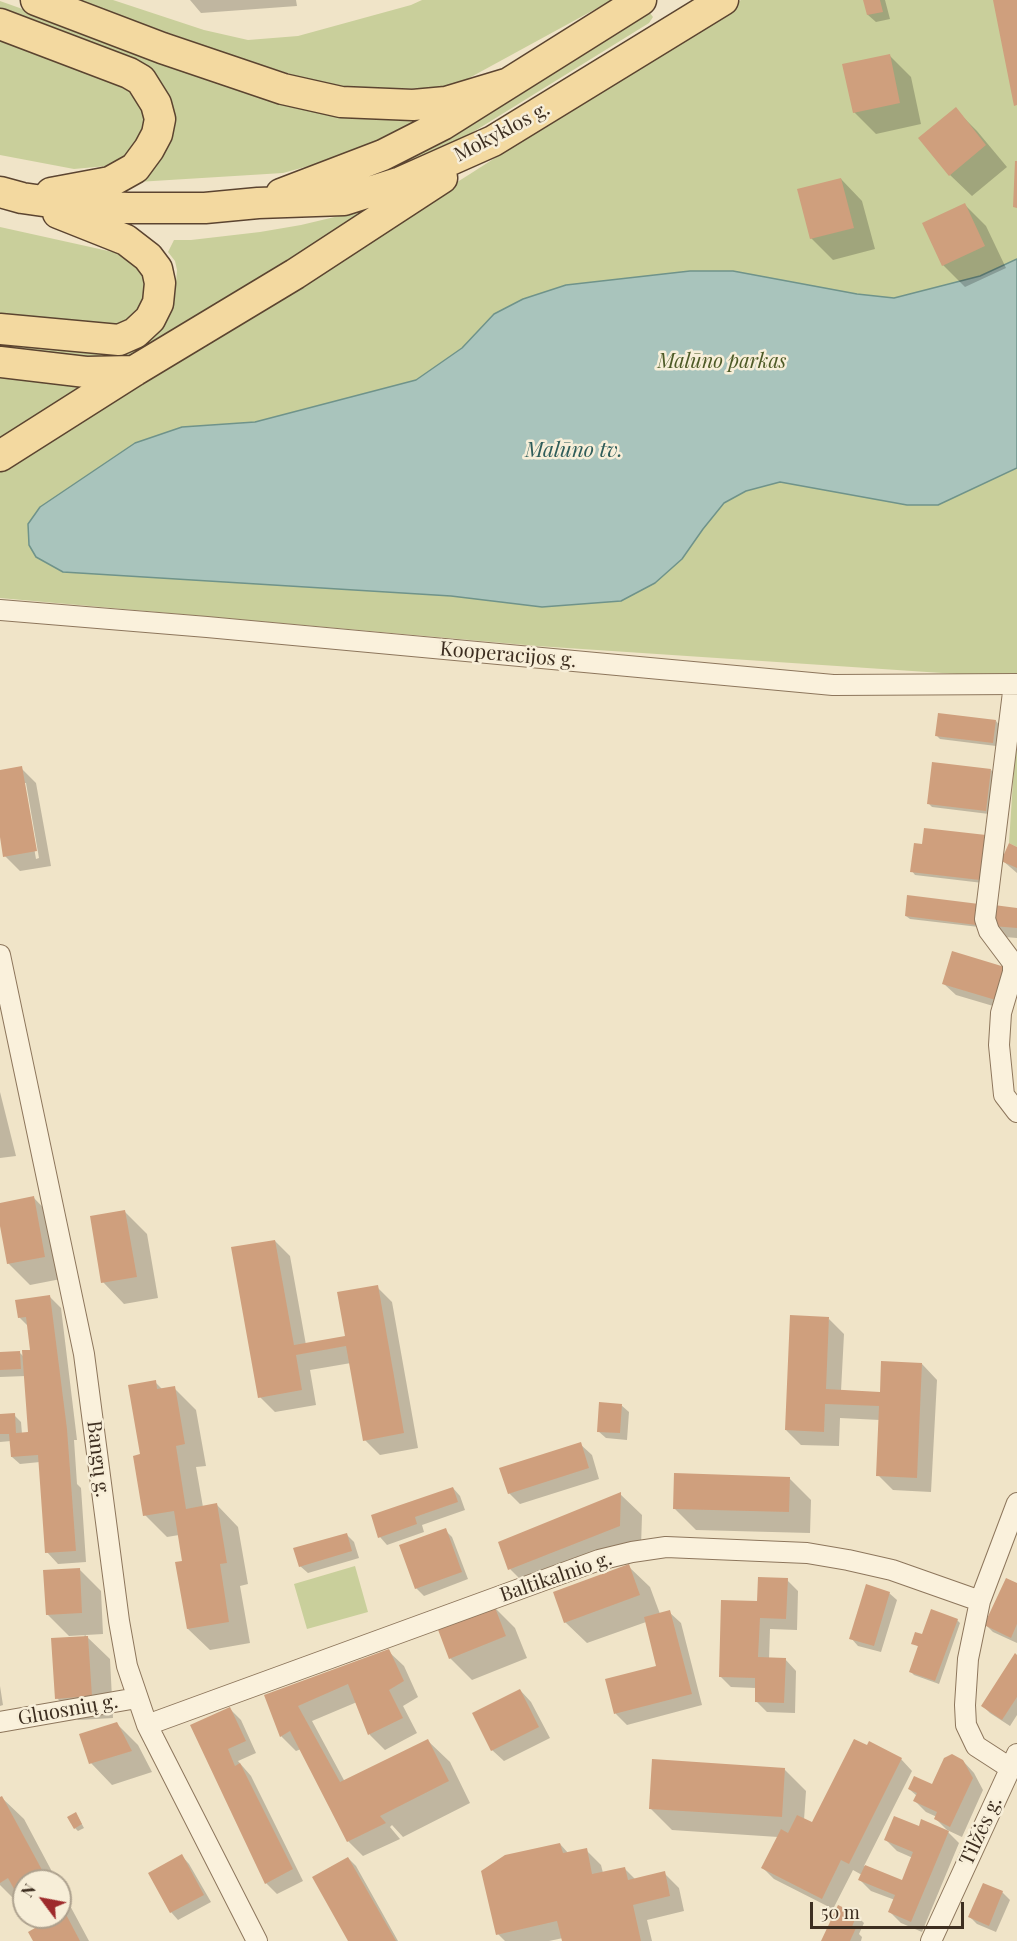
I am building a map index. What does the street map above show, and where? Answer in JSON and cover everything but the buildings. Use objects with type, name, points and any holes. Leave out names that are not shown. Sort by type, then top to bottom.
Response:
[{"type":"main road","points":[[36,0],[162,48],[283,89],[342,102],[413,105],[446,102],[508,83]]},
{"type":"main road","name":"Mokyklos g.","points":[[258,203],[383,155],[442,125],[641,0]]},
{"type":"main road","name":"Mokyklos g.","points":[[11,195],[71,205],[128,208],[205,208],[258,203],[344,200],[401,182],[493,141],[682,11],[723,0]]},
{"type":"main road","points":[[0,24],[129,73],[141,80],[156,104],[160,118],[157,134],[135,168],[110,182],[11,195]]},
{"type":"main road","points":[[0,456],[134,371],[295,274],[418,195],[493,141]]},
{"type":"main road","points":[[0,329],[119,340],[135,333],[150,319],[158,303],[160,283],[157,269],[148,256],[126,240],[11,195]]},
{"type":"main road","points":[[0,362],[86,372],[134,371]]},
{"type":"street","name":"Kooperacijos g.","points":[[0,610],[833,685],[1016,684]]},
{"type":"street","points":[[1016,684],[986,919],[989,930],[1013,963],[1013,972],[1001,1013],[999,1045],[1004,1095],[1017,1112]]},
{"type":"street","name":"Bangų g.","points":[[0,955],[84,1354],[127,1666],[147,1725],[257,1941]]},
{"type":"street","points":[[1013,1761],[976,1746],[966,1725],[965,1705],[968,1659],[980,1601],[1017,1503]]},
{"type":"street","name":"Baltikalnio g.","points":[[147,1725],[599,1560],[632,1552],[666,1547],[807,1554],[892,1570],[980,1601]]},
{"type":"street","name":"Gluosnių g.","points":[[0,1722],[137,1698]]},
{"type":"street","name":"Tilžės g.","points":[[931,1941],[1013,1761]]},
{"type":"green space","points":[[75,0],[113,0],[204,30],[248,40],[298,36],[422,0],[612,0],[449,89],[334,88],[243,59]]},
{"type":"green space","name":"Malūno parkas","points":[[741,0],[1017,0],[1017,678],[537,646],[0,598],[0,469],[470,174]]},
{"type":"green space","points":[[0,1],[191,69],[278,104],[338,114],[420,117],[424,120],[345,156],[283,173],[137,182],[166,101],[0,10]]},
{"type":"green space","points":[[644,13],[650,13],[653,17],[649,23],[465,137],[401,170],[336,190],[420,154]]},
{"type":"green space","points":[[0,37],[123,80],[143,98],[147,125],[124,161],[107,166],[74,169],[0,155]]},
{"type":"green space","points":[[364,210],[342,227],[128,358],[111,361],[0,348],[0,340],[99,352],[168,317],[175,296],[177,270],[175,261],[168,252],[174,240],[260,232]]},
{"type":"green space","points":[[0,227],[122,254],[137,262],[152,282],[148,301],[125,329],[0,318]]},
{"type":"green space","points":[[0,373],[82,385],[81,388],[0,440]]},
{"type":"green space","points":[[1015,750],[1017,750],[1017,847],[1009,843]]},
{"type":"green space","points":[[355,1566],[368,1612],[307,1629],[294,1584]]},
{"type":"water","name":"Malūno tv.","points":[[1017,259],[1017,468],[938,505],[907,505],[780,482],[746,491],[724,503],[682,559],[655,583],[621,601],[542,607],[451,596],[63,572],[36,557],[29,545],[28,524],[40,507],[135,443],[182,427],[255,422],[416,380],[462,348],[494,314],[523,299],[566,285],[690,271],[733,271],[857,294],[894,298],[980,276]]}]
